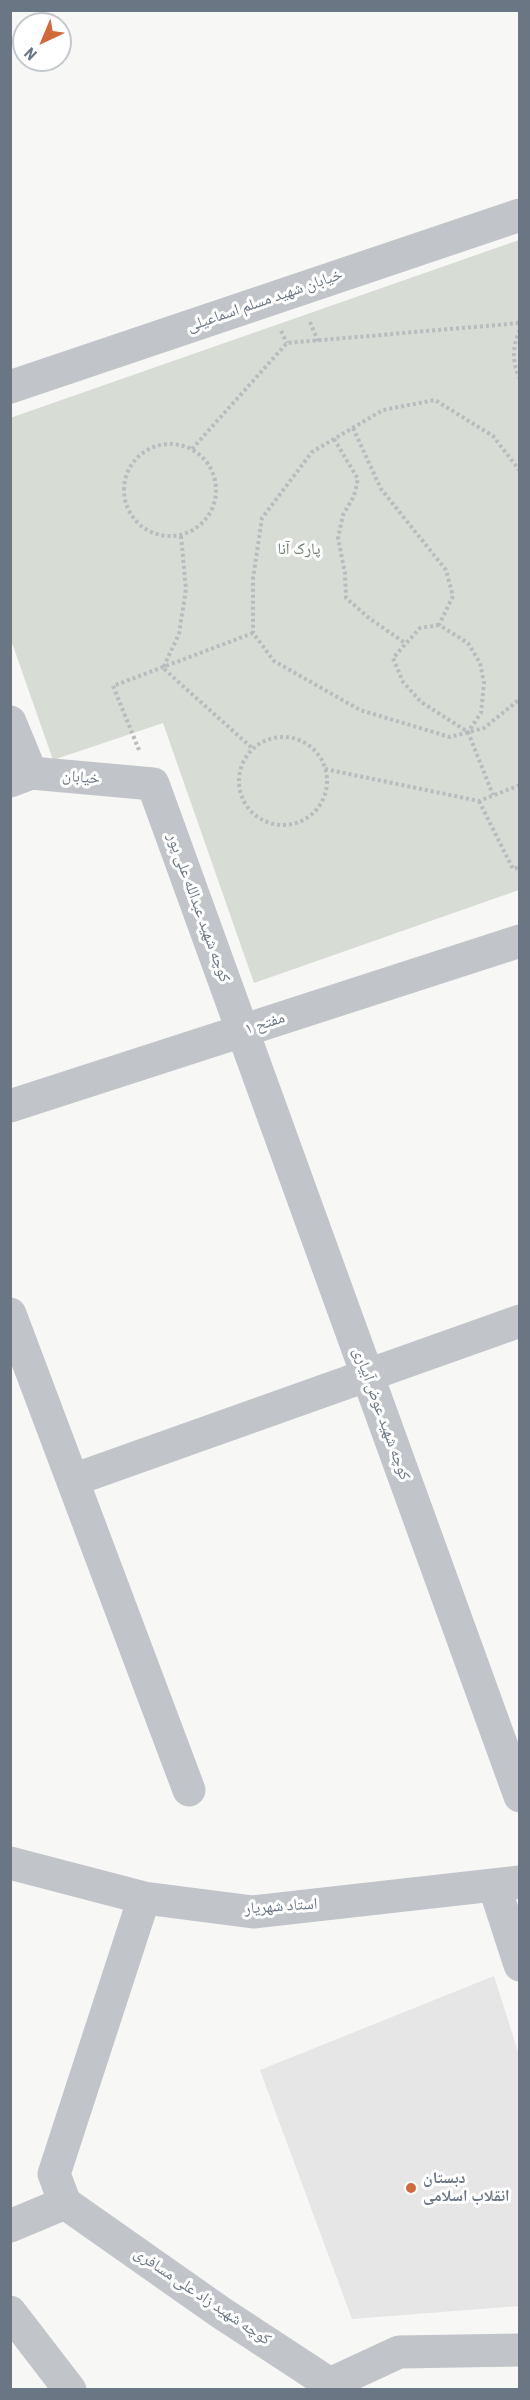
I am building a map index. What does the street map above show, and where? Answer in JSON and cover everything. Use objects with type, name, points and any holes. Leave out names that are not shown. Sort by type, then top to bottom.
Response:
[{"type":"street","name":"خیابان شهید مسلم اسماعیلی","points":[[10,387],[519,215]]},
{"type":"street","points":[[10,722],[21,777]]},
{"type":"street","name":"خیابان","points":[[21,777],[153,784]]},
{"type":"street","name":"کوچه شهید عبدالله علی پور","points":[[153,784],[243,1031]]},
{"type":"street","name":"مفتح ۱","points":[[10,1106],[519,941]]},
{"type":"street","name":"کوچه شهید عوض آبیاری","points":[[243,1031],[519,1796]]},
{"type":"street","points":[[10,1314],[189,1790]]},
{"type":"street","points":[[73,1480],[519,1321]]},
{"type":"street","name":"استاد شهریار","points":[[10,1863],[144,1898],[253,1912],[507,1884]]},
{"type":"street","points":[[507,1884],[519,1965]]},
{"type":"street","points":[[10,2226],[65,2203],[54,2174],[144,1898]]},
{"type":"street","name":"کوچه شهید زاد علی مسافری","points":[[65,2203],[220,2312],[336,2386]]},
{"type":"street","points":[[10,2312],[70,2390]]},
{"type":"street","points":[[336,2386],[399,2352],[516,2356]]},
{"type":"path","points":[[192,449],[287,343],[519,323]]},
{"type":"path","points":[[519,330],[515,339],[513,358],[519,379]]},
{"type":"path","points":[[519,471],[493,436],[435,400],[383,410],[312,452],[262,518],[253,579],[253,633],[274,661],[360,710],[450,737],[484,728],[519,699]]},
{"type":"path","points":[[352,428],[381,489],[446,570],[453,596],[439,624]]},
{"type":"path","points":[[334,439],[358,479],[354,496],[343,515],[338,538],[345,573],[346,598],[369,618],[405,643]]},
{"type":"path","points":[[170,444],[192,449],[205,459],[214,473],[217,488],[215,504],[208,519],[196,529],[181,536],[151,533],[129,513],[124,498],[124,484],[128,469],[148,448],[170,444]]},
{"type":"path","points":[[163,668],[179,634],[186,589],[181,536]]},
{"type":"path","points":[[468,732],[481,712],[484,683],[480,663],[468,643],[439,624],[420,628],[393,658],[403,682],[436,713],[468,732],[493,795]]},
{"type":"path","points":[[153,784],[113,686],[253,633]]},
{"type":"path","points":[[163,668],[253,749]]},
{"type":"path","points":[[294,738],[308,745],[319,755],[326,769],[327,783],[324,798],[316,811],[304,820],[291,825],[277,825],[263,820],[252,812],[239,787],[242,766],[253,749],[272,739],[294,738]]},
{"type":"path","points":[[326,769],[479,801],[519,785]]},
{"type":"path","points":[[479,801],[513,869],[519,867]]},
{"type":"shaded area","name":"دبستان انقلاب اسلامی","points":[[494,1976],[519,2055],[519,2306],[352,2319],[260,2070]]},
{"type":"green space","name":"پارک آنا","points":[[519,240],[519,890],[254,983],[163,723],[53,760],[11,640],[10,418]]},
{"type":"place","name":"دبستان انقلاب اسلامی","points":[[411,2188]]}]
